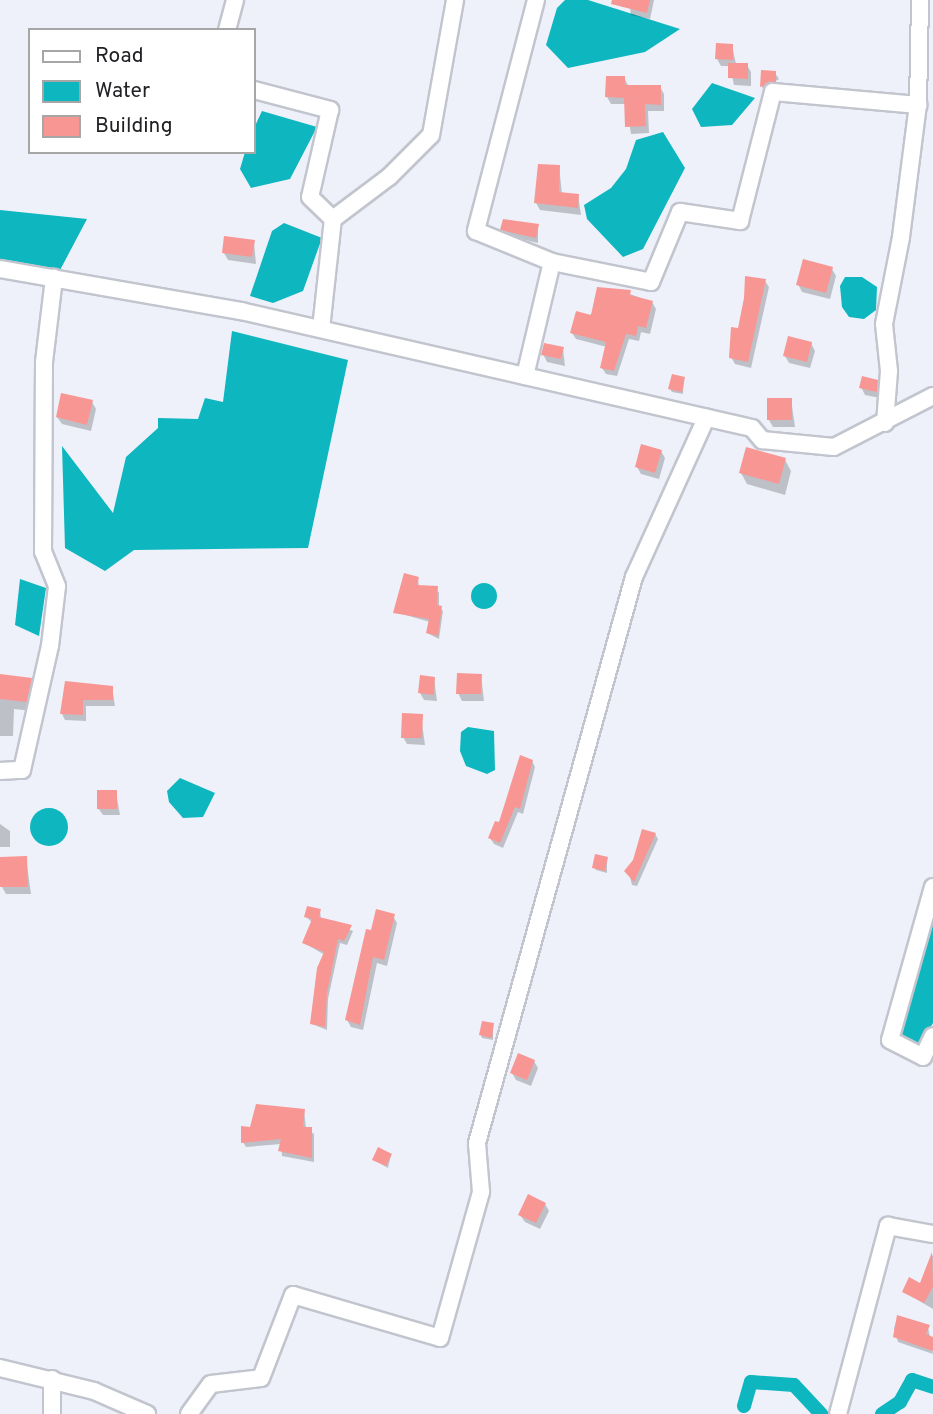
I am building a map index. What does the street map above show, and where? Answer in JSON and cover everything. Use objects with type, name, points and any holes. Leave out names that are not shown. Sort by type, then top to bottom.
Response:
[{"type":"street","points":[[229,28],[236,0]]},
{"type":"street","points":[[321,330],[333,219],[389,177],[431,135],[455,0]]},
{"type":"street","points":[[536,0],[476,231],[552,262],[651,282],[680,212],[740,221],[773,92],[918,105]]},
{"type":"street","points":[[885,423],[889,371],[884,324],[901,237],[918,105],[926,80],[920,0]]},
{"type":"street","points":[[256,91],[330,110],[310,197],[333,219]]},
{"type":"street","points":[[525,376],[552,262]]},
{"type":"street","points":[[0,269],[321,330],[752,428],[762,440],[834,447],[933,396]]},
{"type":"street","points":[[0,771],[22,770],[50,646],[57,586],[43,552],[44,362],[54,278]]},
{"type":"street","points":[[189,1414],[211,1384],[261,1378],[293,1295],[440,1338],[481,1192],[477,1143],[634,577],[706,418]]},
{"type":"street","points":[[933,887],[890,1040],[923,1057],[933,1036]]},
{"type":"street","points":[[838,1414],[888,1226],[933,1234]]},
{"type":"street","points":[[0,1368],[52,1379],[147,1414]]},
{"type":"street","points":[[52,1379],[52,1414]]},
{"type":"water","points":[[565,0],[588,0],[680,29],[645,52],[568,68],[546,45],[557,8]]},
{"type":"water","points":[[712,83],[755,98],[732,125],[701,127],[692,109]]},
{"type":"water","points":[[262,111],[317,127],[290,179],[251,188],[240,169],[244,154],[256,154],[256,124]]},
{"type":"water","points":[[663,132],[685,168],[643,249],[623,257],[587,219],[584,205],[611,188],[626,169],[636,140]]},
{"type":"water","points":[[0,210],[87,219],[59,272],[0,264]]},
{"type":"water","points":[[284,223],[322,238],[303,291],[273,303],[250,296],[272,231]]},
{"type":"water","points":[[845,277],[862,277],[877,287],[876,310],[864,319],[849,317],[842,307],[840,286]]},
{"type":"water","points":[[232,331],[348,360],[308,548],[134,550],[105,571],[65,548],[62,446],[113,513],[126,457],[158,428],[158,418],[198,419],[205,398],[223,402]]},
{"type":"water","points":[[20,579],[46,588],[39,636],[15,625]]},
{"type":"water","points":[[484,583],[493,587],[497,596],[493,605],[484,609],[475,605],[471,596],[475,587]]},
{"type":"water","points":[[468,727],[494,731],[495,770],[487,774],[466,766],[460,751],[461,732]]},
{"type":"water","points":[[180,778],[215,793],[203,817],[183,818],[169,802],[167,791]]},
{"type":"water","points":[[49,808],[63,813],[68,827],[63,841],[49,846],[35,841],[30,827],[35,813]]},
{"type":"water","points":[[933,923],[933,1023],[920,1045],[900,1036]]},
{"type":"building","points":[[612,0],[650,0],[647,13],[611,4]]},
{"type":"building","points":[[716,43],[733,44],[733,60],[715,59]]},
{"type":"building","points":[[728,63],[748,63],[748,79],[728,78]]},
{"type":"building","points":[[761,70],[776,71],[776,82],[760,87]]},
{"type":"building","points":[[606,76],[625,76],[625,85],[661,85],[661,105],[645,104],[646,126],[625,127],[624,98],[605,97]]},
{"type":"building","points":[[538,164],[560,165],[559,192],[579,194],[578,208],[534,203]]},
{"type":"building","points":[[503,219],[539,224],[536,238],[500,230]]},
{"type":"building","points":[[224,236],[255,240],[252,257],[222,253]]},
{"type":"building","points":[[803,259],[833,267],[826,293],[796,285]]},
{"type":"building","points":[[745,276],[766,279],[748,362],[729,358],[731,327],[738,328]]},
{"type":"building","points":[[597,287],[631,290],[630,295],[653,301],[646,328],[638,326],[636,336],[626,334],[614,371],[600,368],[606,342],[570,333],[576,311],[591,315]]},
{"type":"building","points":[[788,336],[812,342],[807,362],[783,356]]},
{"type":"building","points":[[544,343],[564,347],[561,359],[541,355]]},
{"type":"building","points":[[672,374],[685,377],[682,392],[668,389]]},
{"type":"building","points":[[862,376],[878,380],[877,392],[859,388]]},
{"type":"building","points":[[61,393],[93,400],[87,425],[56,417]]},
{"type":"building","points":[[767,398],[792,398],[792,420],[767,420]]},
{"type":"building","points":[[641,444],[662,450],[655,473],[635,467]]},
{"type":"building","points":[[746,447],[786,458],[779,484],[739,473]]},
{"type":"building","points":[[404,573],[419,577],[417,585],[438,586],[437,605],[442,606],[438,636],[426,633],[429,619],[393,613]]},
{"type":"building","points":[[457,673],[482,674],[481,694],[456,694]]},
{"type":"building","points":[[0,674],[32,678],[27,702],[0,699]]},
{"type":"building","points":[[420,675],[435,677],[434,695],[418,693]]},
{"type":"building","points":[[65,681],[113,686],[113,700],[83,700],[83,715],[60,714]]},
{"type":"building","points":[[402,713],[423,714],[422,738],[401,738]]},
{"type":"building","points":[[520,755],[533,760],[520,809],[515,807],[500,843],[488,838],[495,821],[499,822]]},
{"type":"building","points":[[97,790],[117,790],[117,809],[97,809]]},
{"type":"building","points":[[642,829],[656,833],[634,882],[624,871],[633,860]]},
{"type":"building","points":[[595,854],[608,857],[605,871],[592,868]]},
{"type":"building","points":[[27,856],[28,887],[0,887],[0,857]]},
{"type":"building","points":[[307,906],[321,909],[319,917],[352,925],[344,941],[338,939],[327,993],[325,1027],[310,1024],[317,968],[324,952],[302,943],[312,919],[304,917]]},
{"type":"building","points":[[376,909],[395,914],[384,960],[373,957],[360,1025],[345,1020],[366,929],[371,930]]},
{"type":"building","points":[[482,1021],[494,1023],[492,1038],[479,1035]]},
{"type":"building","points":[[518,1053],[535,1060],[527,1080],[510,1073]]},
{"type":"building","points":[[256,1104],[305,1109],[303,1127],[312,1127],[312,1158],[278,1151],[281,1139],[241,1143],[241,1126],[250,1127]]},
{"type":"building","points":[[378,1147],[392,1154],[386,1166],[372,1160]]},
{"type":"building","points":[[528,1194],[546,1203],[536,1223],[518,1215]]},
{"type":"building","points":[[932,1252],[933,1287],[924,1303],[902,1292],[909,1277],[920,1283]]},
{"type":"building","points":[[897,1315],[930,1325],[926,1334],[933,1337],[933,1351],[893,1337]]},
{"type":"waterway","points":[[882,1414],[900,1402],[912,1380],[933,1387]]},
{"type":"waterway","points":[[744,1406],[751,1382],[794,1385],[821,1414]]}]
